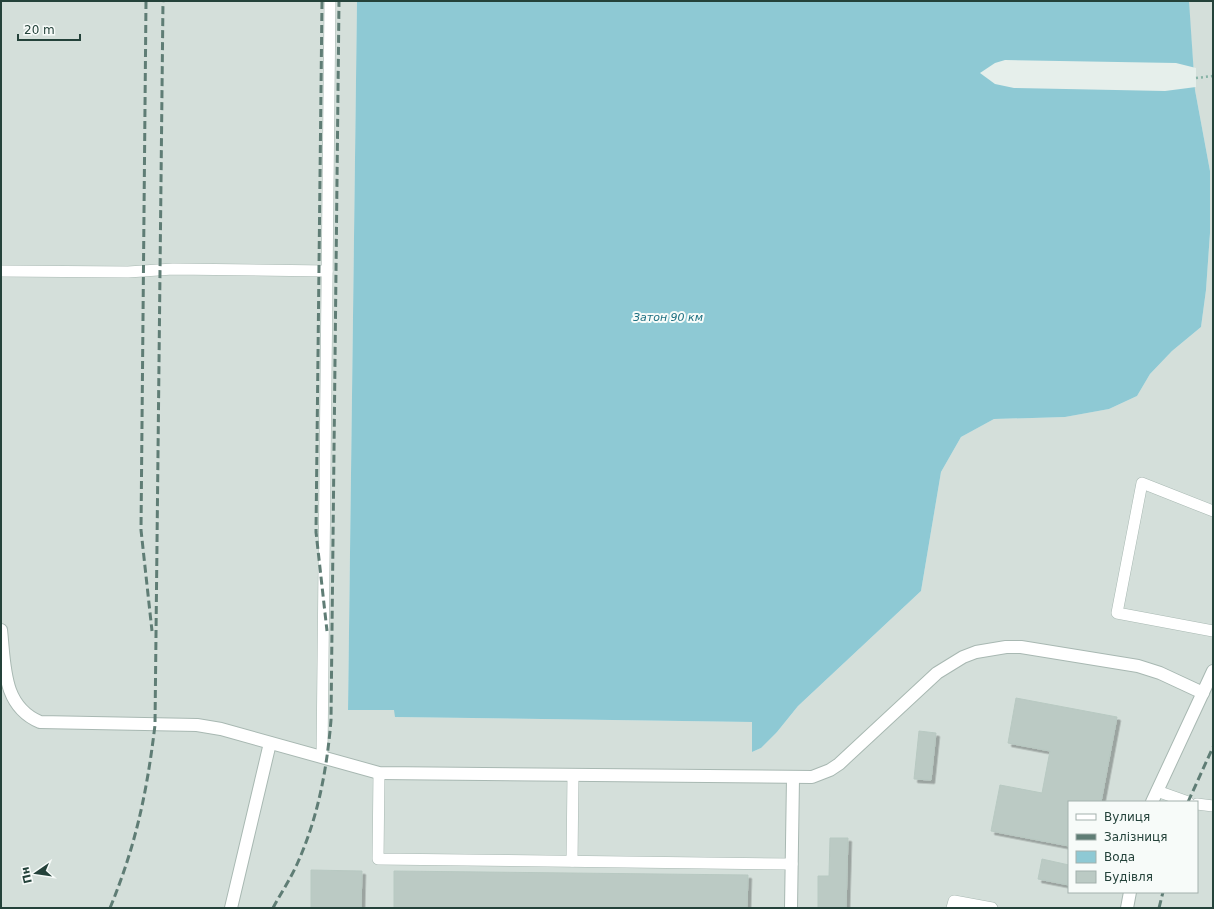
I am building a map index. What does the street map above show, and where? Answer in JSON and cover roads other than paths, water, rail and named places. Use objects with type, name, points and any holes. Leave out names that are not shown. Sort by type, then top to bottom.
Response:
[{"type":"street","points":[[1,630],[6,673],[12,699],[20,710],[34,720],[52,724],[197,725],[221,729],[379,772],[793,778],[812,777],[830,770],[937,673],[962,657],[991,648],[1021,647],[1138,666],[1160,673],[1203,693]]},
{"type":"street","points":[[1155,796],[1213,671]]},
{"type":"street","points":[[231,908],[270,743]]},
{"type":"street","points":[[791,908],[793,778]]},
{"type":"street","points":[[1126,908],[1130,893]]},
{"type":"lane","points":[[322,757],[330,1]]},
{"type":"lane","points":[[1,271],[327,271]]},
{"type":"lane","points":[[1213,510],[1142,483],[1117,613],[1213,632]]},
{"type":"lane","points":[[379,772],[378,859],[792,864]]},
{"type":"lane","points":[[572,861],[573,775]]},
{"type":"lane","points":[[1155,796],[1182,801]]},
{"type":"lane","points":[[1198,804],[1213,806]]},
{"type":"lane","points":[[952,908],[954,901],[992,908]]},
{"type":"water","name":"Затон 90 км","points":[[357,1],[1189,1],[1195,90],[1210,171],[1210,233],[1206,290],[1201,327],[1172,351],[1150,374],[1137,396],[1109,409],[1065,417],[994,419],[961,437],[941,472],[921,591],[798,706],[777,732],[761,748],[752,752],[752,722],[395,717],[394,710],[348,710]]},
{"type":"railway","points":[[146,1],[141,530],[152,631]]},
{"type":"railway","points":[[110,908],[134,840],[144,796],[155,725],[163,1]]},
{"type":"railway","points":[[322,1],[316,532],[327,631]]},
{"type":"railway","points":[[273,908],[295,868],[311,828],[324,775],[331,720],[339,1]]},
{"type":"railway","points":[[1188,801],[1213,747]]},
{"type":"railway","points":[[1159,908],[1163,893]]}]
